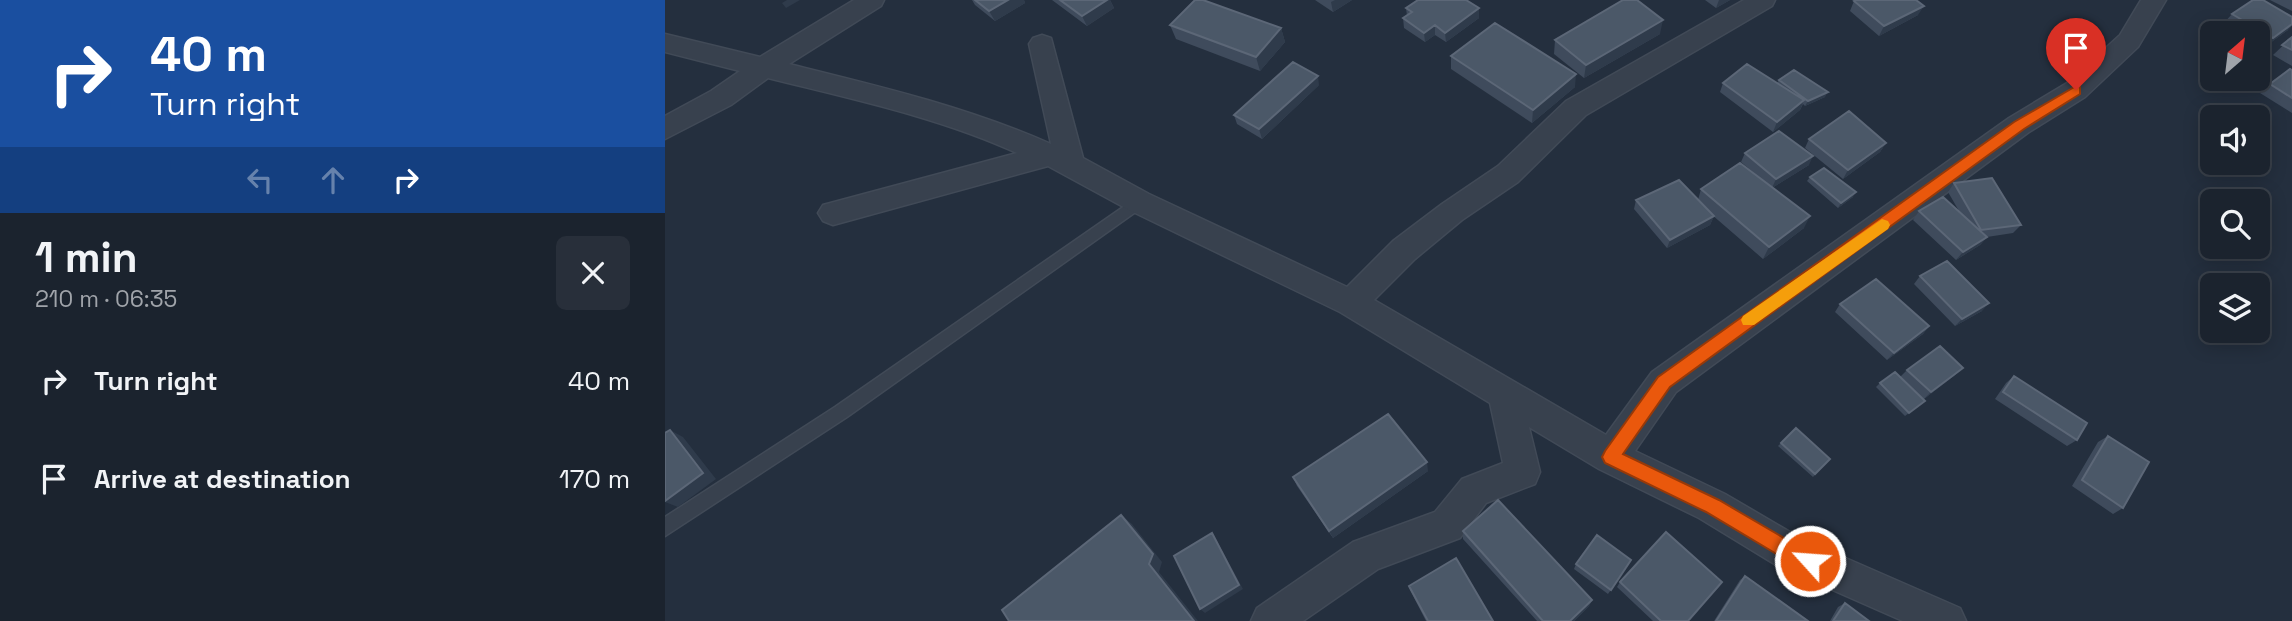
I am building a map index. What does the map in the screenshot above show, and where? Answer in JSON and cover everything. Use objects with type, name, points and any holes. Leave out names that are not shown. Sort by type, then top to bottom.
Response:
[{"type":"street","points":[[665,129],[720,99],[763,68],[872,0]]},
{"type":"street","points":[[1351,303],[1404,250],[1452,212],[1508,174],[1576,108],[1763,0]]},
{"type":"street","points":[[1611,457],[1664,382],[2019,125],[2076,90],[2129,41],[2154,0]]},
{"type":"street","points":[[665,43],[925,108],[993,130],[1351,303],[1611,457],[1712,506],[1789,552],[1947,621]]},
{"type":"street","points":[[1042,44],[1059,160]]},
{"type":"street","points":[[833,213],[1059,160]]},
{"type":"street","points":[[1270,621],[1366,555],[1447,525],[1474,491],[1523,472],[1505,395]]},
{"type":"lane","points":[[665,527],[841,412],[1139,202]]},
{"type":"building","points":[[975,0],[1008,0],[989,11]]},
{"type":"building","points":[[1060,0],[1107,0],[1082,16]]},
{"type":"building","points":[[1195,0],[1203,0],[1281,28],[1256,57],[1170,25]]},
{"type":"building","points":[[1418,0],[1466,0],[1479,8],[1445,33],[1435,25],[1424,33],[1403,18],[1412,12],[1406,8]]},
{"type":"building","points":[[1623,0],[1637,0],[1663,20],[1586,65],[1555,40]]},
{"type":"building","points":[[1916,0],[1924,6],[1884,26],[1854,1]]},
{"type":"building","points":[[2253,0],[2263,0],[2292,17],[2292,24],[2273,38],[2270,36],[2270,21],[2244,21],[2232,14]]},
{"type":"building","points":[[1495,23],[1576,74],[1533,110],[1451,56]]},
{"type":"building","points":[[2292,37],[2292,50],[2282,45]]},
{"type":"building","points":[[1293,62],[1318,76],[1259,129],[1234,115]]},
{"type":"building","points":[[1747,64],[1804,100],[1777,122],[1723,83]]},
{"type":"building","points":[[1794,70],[1828,92],[1808,101],[1779,80]]},
{"type":"building","points":[[2292,70],[2292,98],[2270,84]]},
{"type":"building","points":[[1849,111],[1886,143],[1848,170],[1809,139]]},
{"type":"building","points":[[1779,131],[1813,156],[1776,179],[1745,153]]},
{"type":"building","points":[[1740,163],[1810,216],[1769,247],[1701,189]]},
{"type":"building","points":[[1824,168],[1856,192],[1841,203],[1810,177]]},
{"type":"building","points":[[1992,178],[2021,225],[1981,230],[1954,183]]},
{"type":"building","points":[[1679,180],[1714,216],[1670,240],[1636,200]]},
{"type":"building","points":[[1943,197],[1987,237],[1963,252],[1919,211]]},
{"type":"building","points":[[1947,261],[1989,303],[1962,319],[1920,276]]},
{"type":"building","points":[[1876,279],[1929,326],[1894,353],[1840,304]]},
{"type":"building","points":[[1940,346],[1963,368],[1931,392],[1907,370]]},
{"type":"building","points":[[1895,372],[1925,401],[1909,413],[1880,383]]},
{"type":"building","points":[[2014,376],[2087,423],[2077,440],[2003,392]]},
{"type":"building","points":[[1388,414],[1427,462],[1329,531],[1293,477]]},
{"type":"building","points":[[1796,428],[1830,459],[1815,474],[1781,443]]},
{"type":"building","points":[[670,430],[703,473],[665,501],[665,433]]},
{"type":"building","points":[[2108,436],[2149,462],[2123,508],[2082,480]]},
{"type":"building","points":[[1498,500],[1592,600],[1570,621],[1543,621],[1463,531]]},
{"type":"building","points":[[1121,515],[1153,554],[1149,564],[1194,621],[1009,621],[1002,610]]},
{"type":"building","points":[[1666,532],[1722,582],[1688,621],[1661,621],[1620,582]]},
{"type":"building","points":[[1212,533],[1239,585],[1200,609],[1174,556]]},
{"type":"building","points":[[1597,535],[1631,560],[1611,590],[1576,564]]},
{"type":"building","points":[[1456,558],[1493,621],[1428,621],[1409,586]]},
{"type":"building","points":[[1745,576],[1808,621],[1716,621]]},
{"type":"building","points":[[1845,603],[1869,621],[1833,621]]},
{"type":"slow traffic","points":[[1749,320],[1882,225]]},
{"type":"route","points":[[1810,561],[1789,552],[1712,506],[1611,457],[1664,382],[2019,125],[2076,90]]}]
